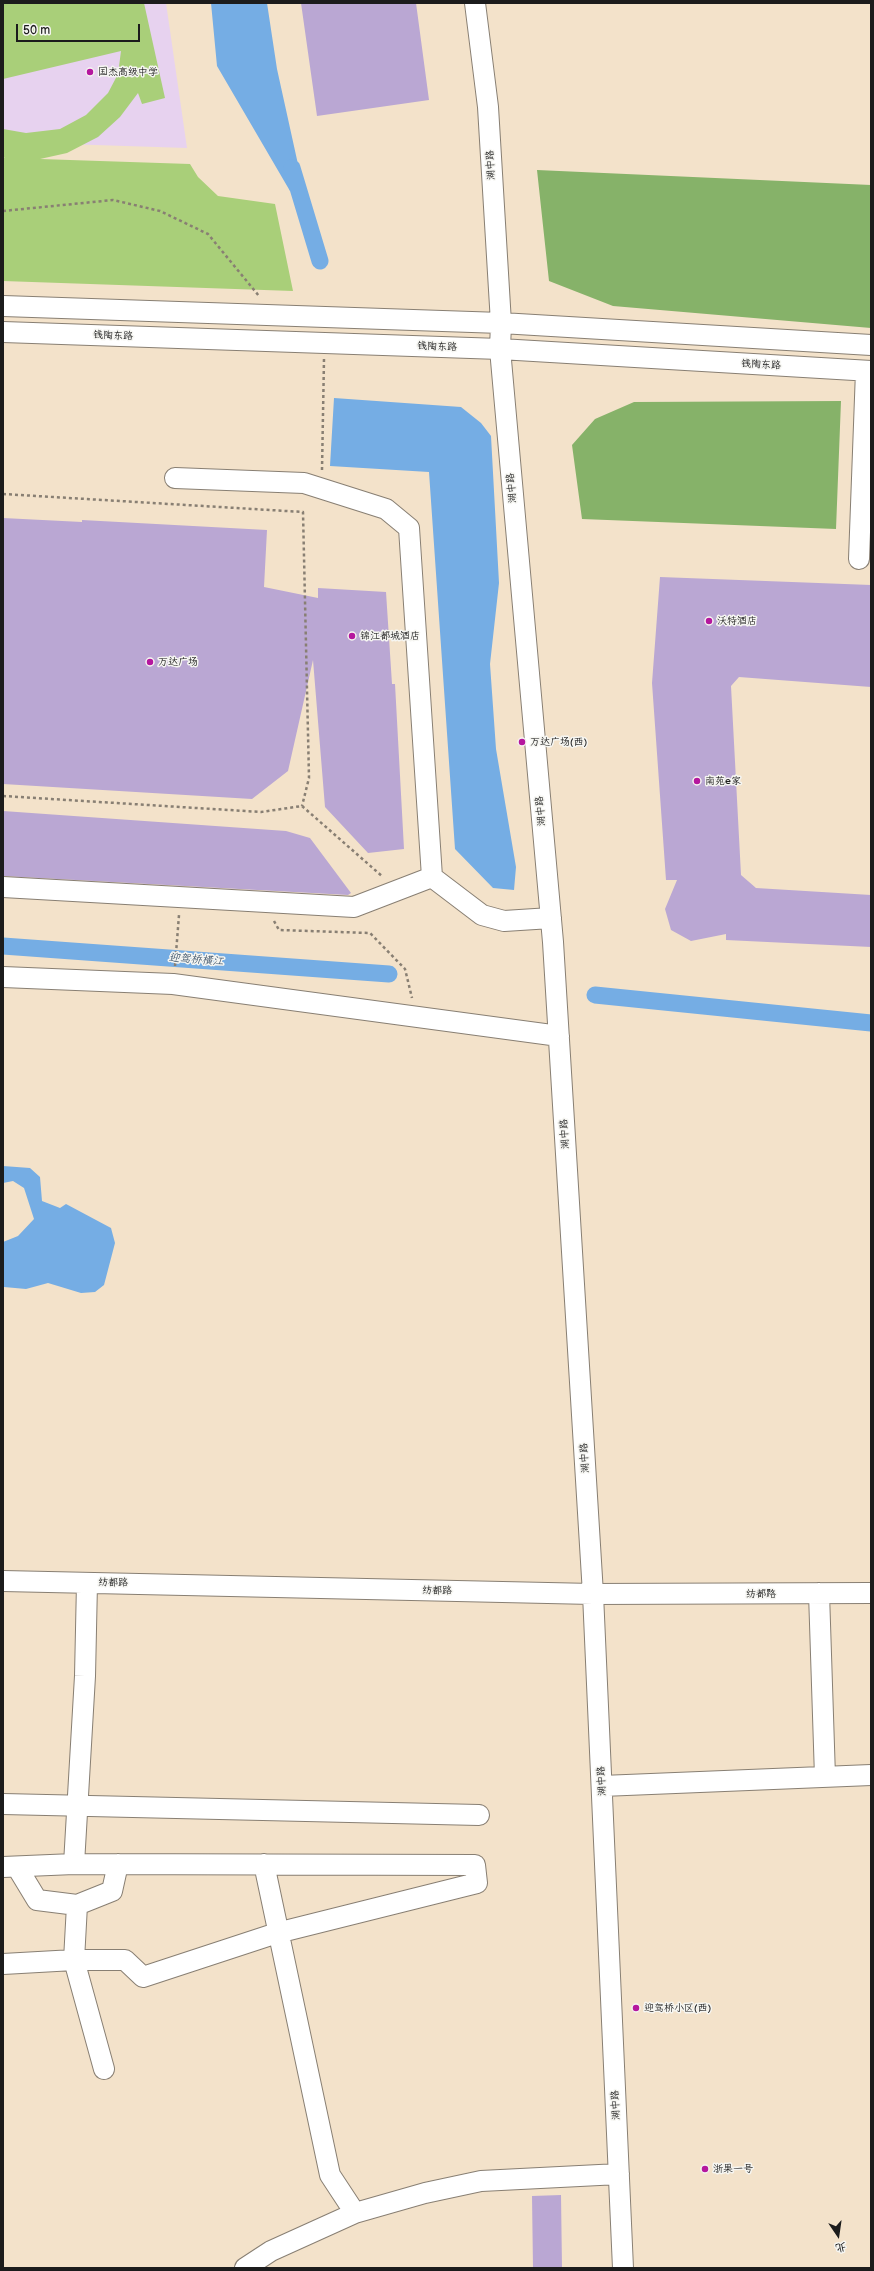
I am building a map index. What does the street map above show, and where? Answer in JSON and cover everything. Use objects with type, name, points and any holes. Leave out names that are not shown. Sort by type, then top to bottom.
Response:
[{"type":"street","name":"湖中路","points":[[475,3],[488,107],[501,323],[500,349],[551,918],[559,1036],[593,1594],[623,2268]]},
{"type":"street","points":[[3,306],[501,323],[871,345]]},
{"type":"street","name":"钱陶东路","points":[[3,332],[500,349],[868,371]]},
{"type":"street","points":[[859,559],[868,371]]},
{"type":"street","points":[[175,478],[304,483],[386,509],[409,528],[432,877],[482,915],[504,921],[551,918]]},
{"type":"street","points":[[3,887],[354,907],[397,889],[432,877]]},
{"type":"street","points":[[3,977],[173,984],[559,1036]]},
{"type":"street","name":"纺都路","points":[[3,1581],[593,1594],[871,1593]]},
{"type":"street","points":[[74,1864],[76,1804],[85,1676],[87,1583]]},
{"type":"street","points":[[819,1593],[826,1777]]},
{"type":"street","points":[[602,1786],[871,1775]]},
{"type":"street","points":[[3,1804],[76,1804],[479,1815]]},
{"type":"street","points":[[3,1964],[74,1960],[125,1960],[143,1977],[277,1933],[477,1883],[475,1865],[74,1864],[10,1867]]},
{"type":"street","points":[[10,1867],[37,1900],[77,1905],[112,1891],[118,1864]]},
{"type":"street","points":[[264,1864],[277,1933],[330,2175],[355,2213]]},
{"type":"street","points":[[77,1905],[74,1960],[104,2069]]},
{"type":"street","points":[[245,2268],[271,2251],[355,2213],[480,2181],[619,2174]]},
{"type":"path","points":[[3,211],[113,200],[160,211],[208,234],[274,316]]},
{"type":"path","points":[[322,489],[331,344]]},
{"type":"path","points":[[3,494],[303,512],[309,778],[302,806]]},
{"type":"path","points":[[3,796],[261,812],[302,806],[397,889]]},
{"type":"path","points":[[261,902],[279,930],[370,933],[405,969],[410,986]]},
{"type":"path","points":[[174,968],[178,923]]},
{"type":"shaded area","name":"国杰高级中学","points":[[3,3],[166,3],[187,148],[3,142]]},
{"type":"green space","points":[[3,3],[144,3],[165,98],[142,104],[138,93],[120,117],[98,137],[67,153],[40,159],[190,164],[198,177],[218,196],[275,204],[293,291],[3,281],[3,158],[5,157],[3,157],[3,129],[26,133],[60,129],[86,115],[108,93],[118,74],[121,51],[3,79]]},
{"type":"green space","points":[[537,170],[871,185],[871,328],[613,306],[549,281]]},
{"type":"green space","points":[[841,401],[836,529],[582,519],[572,445],[595,419],[634,402]]},
{"type":"water","points":[[211,3],[267,3],[277,69],[303,187],[290,191],[217,66]]},
{"type":"water","points":[[334,398],[461,407],[481,423],[491,436],[499,583],[490,664],[496,749],[516,867],[514,890],[493,888],[455,849],[429,472],[330,466]]},
{"type":"water","points":[[3,1166],[30,1168],[40,1177],[42,1201],[60,1208],[66,1204],[111,1228],[115,1243],[104,1285],[95,1292],[81,1293],[48,1283],[26,1289],[4,1287],[3,1242],[18,1236],[34,1219],[24,1188],[13,1181],[3,1183]]},
{"type":"building","points":[[301,3],[416,3],[429,100],[317,116]]},
{"type":"building","name":"万达广场","points":[[3,518],[82,522],[82,520],[267,530],[264,587],[318,598],[318,588],[386,592],[392,684],[395,684],[404,849],[368,853],[325,807],[313,660],[288,771],[252,799],[3,784]]},
{"type":"building","name":"南苑e家","points":[[660,577],[871,585],[871,687],[739,677],[731,686],[741,875],[756,888],[871,895],[871,947],[726,940],[726,934],[691,941],[671,930],[665,909],[677,880],[666,880],[652,683]]},
{"type":"building","points":[[3,811],[286,831],[310,838],[351,893],[348,895],[3,876]]},
{"type":"building","points":[[561,2195],[562,2268],[533,2268],[532,2196]]},
{"type":"waterway","points":[[292,168],[320,261]]},
{"type":"waterway","name":"迎驾桥横江","points":[[3,946],[389,974]]},
{"type":"waterway","points":[[595,995],[871,1023]]},
{"type":"place","name":"国杰高级中学","points":[[90,72]]},
{"type":"place","name":"沃特酒店","points":[[709,621]]},
{"type":"place","name":"锦江都城酒店","points":[[352,636]]},
{"type":"place","name":"万达广场","points":[[150,662]]},
{"type":"place","name":"万达广场(西)","points":[[522,742]]},
{"type":"place","name":"南苑e家","points":[[697,781]]},
{"type":"place","name":"迎驾桥小区(西)","points":[[636,2008]]},
{"type":"place","name":"浙果一号","points":[[705,2169]]}]
